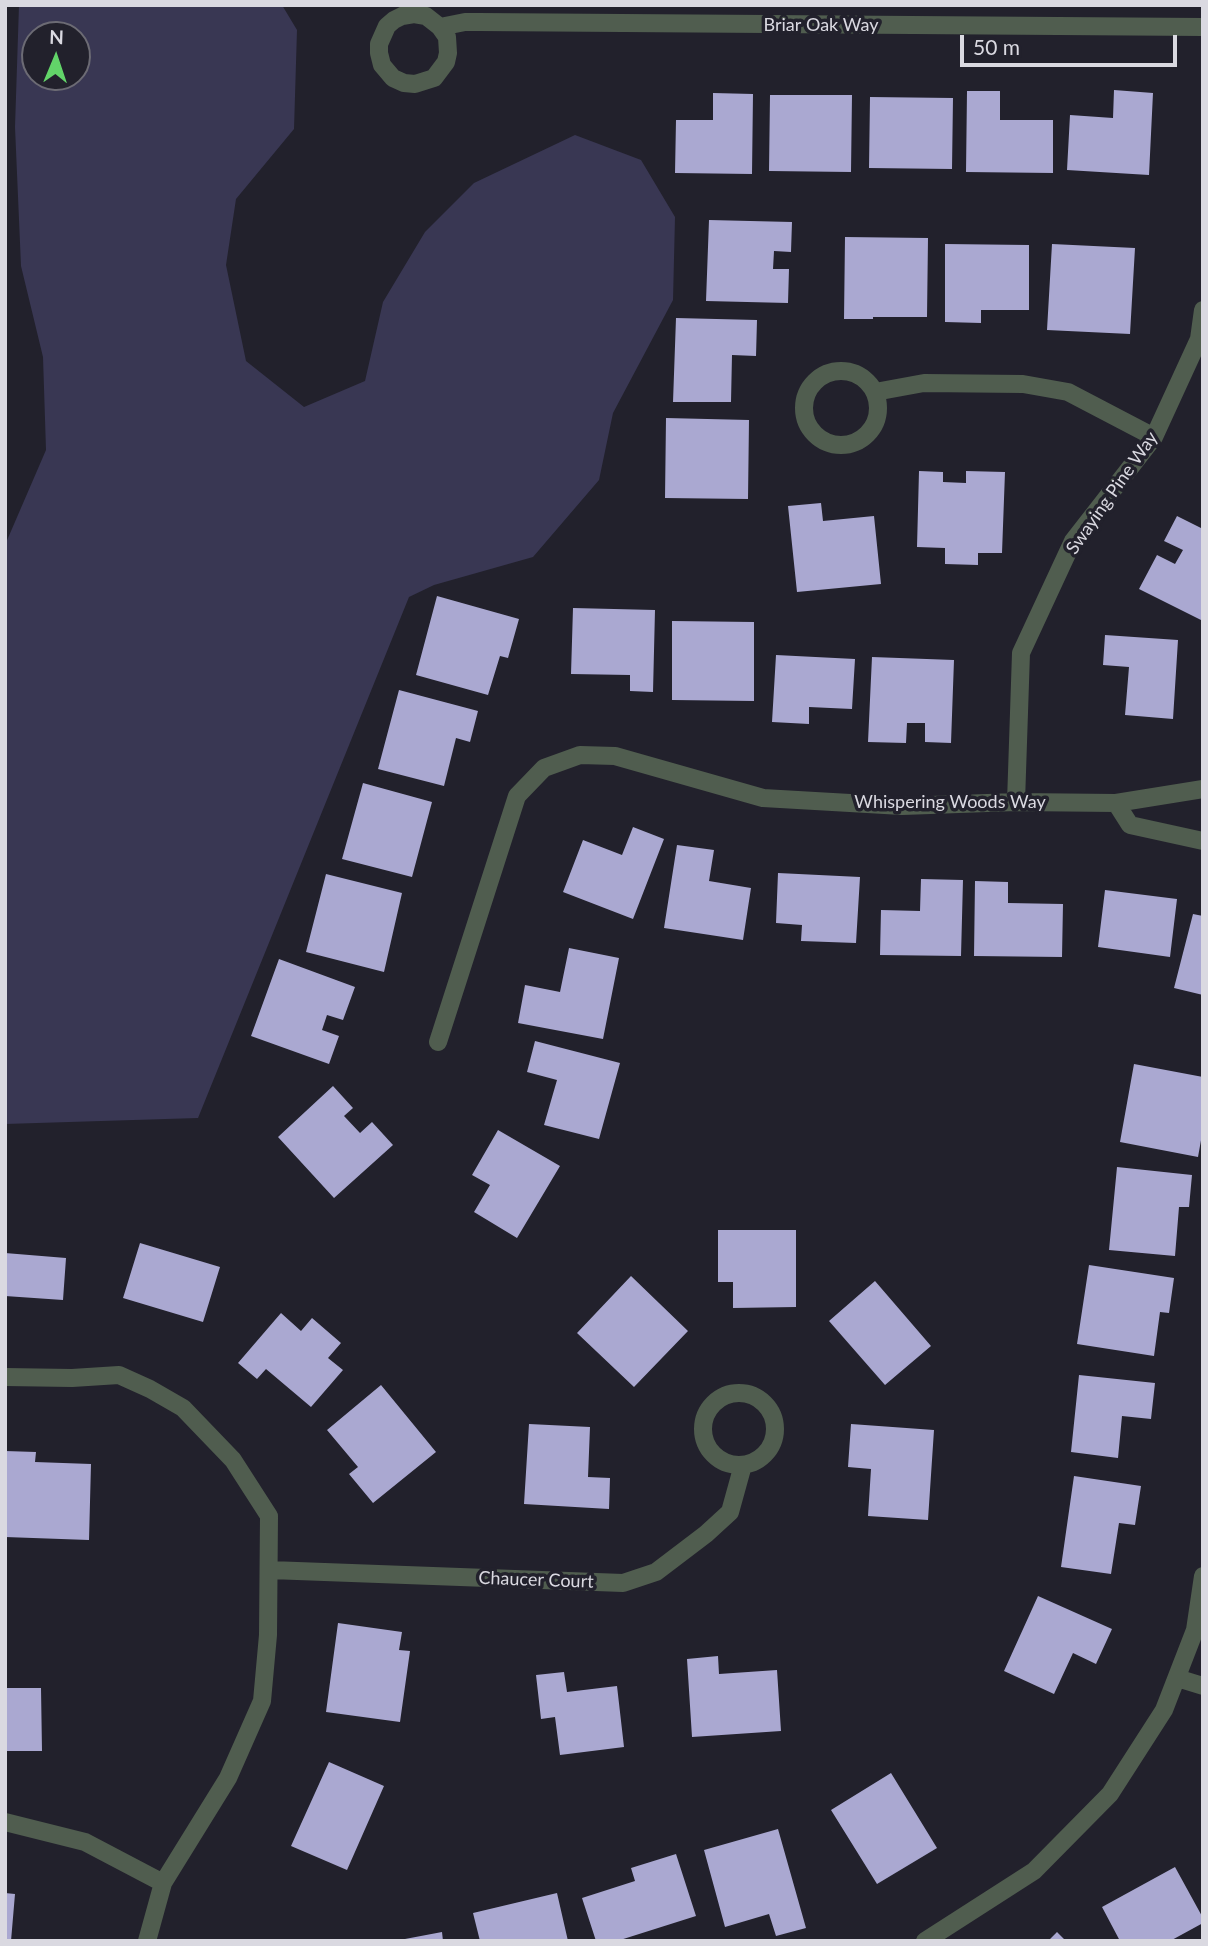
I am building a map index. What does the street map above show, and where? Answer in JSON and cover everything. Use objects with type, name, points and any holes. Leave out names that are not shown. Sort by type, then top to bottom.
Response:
[{"type":"street","name":"Briar Oak Way","points":[[440,27],[478,22],[1203,27]]},
{"type":"street","name":"Swaying Pine Way","points":[[1016,802],[1021,653],[1073,541],[1154,437],[1199,339],[1203,310]]},
{"type":"street","points":[[848,371],[860,376],[875,391],[879,405],[877,421],[871,432],[858,442],[830,444],[821,440],[808,425],[804,415],[804,400],[820,377],[832,372],[848,371]]},
{"type":"street","points":[[875,391],[924,383],[1023,384],[1068,393],[1154,437]]},
{"type":"street","name":"Whispering Woods Way","points":[[438,1042],[517,796],[544,768],[580,755],[615,756],[763,798],[902,806],[1016,802],[1116,803],[1203,789]]},
{"type":"street","points":[[1116,803],[1129,825],[1203,841]]},
{"type":"street","points":[[5,1377],[72,1378],[119,1375],[150,1389],[183,1408],[233,1460],[270,1516],[268,1635],[262,1701],[228,1778],[163,1883],[147,1941]]},
{"type":"street","points":[[746,1393],[764,1402],[771,1410],[776,1424],[774,1441],[766,1455],[743,1465],[728,1464],[714,1456],[704,1439],[703,1422],[711,1405],[724,1396],[746,1393]]},
{"type":"street","name":"Chaucer Court","points":[[270,1570],[623,1583],[656,1572],[730,1512],[743,1465]]},
{"type":"street","points":[[925,1941],[1034,1871],[1110,1794],[1164,1710],[1199,1631],[1203,1576]]},
{"type":"street","points":[[1177,1678],[1203,1686]]},
{"type":"street","points":[[5,1822],[85,1842],[163,1883]]},
{"type":"shaded area","points":[[19,5],[282,5],[297,30],[294,129],[236,199],[226,265],[246,361],[304,407],[365,381],[383,302],[425,232],[474,183],[575,135],[641,160],[675,217],[673,300],[613,413],[599,480],[533,557],[434,585],[409,597],[198,1118],[5,1124],[5,545],[46,450],[43,357],[21,266],[15,127]]},
{"type":"building","points":[[1114,90],[1153,93],[1149,175],[1067,170],[1070,115],[1113,118]]},
{"type":"building","points":[[967,91],[1000,91],[1000,120],[1053,120],[1053,173],[966,172]]},
{"type":"building","points":[[713,93],[753,94],[752,174],[675,173],[676,120],[713,120]]},
{"type":"building","points":[[770,95],[852,95],[851,172],[769,171]]},
{"type":"building","points":[[870,97],[953,98],[952,169],[869,168]]},
{"type":"building","points":[[709,220],[792,222],[791,252],[774,251],[773,269],[789,269],[788,303],[706,301]]},
{"type":"building","points":[[845,237],[928,238],[927,317],[844,319]]},
{"type":"building","points":[[945,244],[1029,245],[1029,310],[981,310],[981,323],[945,322]]},
{"type":"building","points":[[1052,244],[1135,248],[1130,334],[1047,330]]},
{"type":"building","points":[[676,318],[757,320],[756,356],[732,355],[731,402],[673,402]]},
{"type":"building","points":[[666,418],[749,420],[748,499],[665,498]]},
{"type":"building","points":[[919,471],[943,472],[943,482],[966,483],[966,471],[1005,472],[1002,553],[978,553],[978,565],[945,564],[945,548],[917,547]]},
{"type":"building","points":[[821,503],[823,521],[874,516],[881,584],[797,592],[788,506]]},
{"type":"building","points":[[1177,516],[1203,529],[1203,621],[1139,589],[1157,555],[1175,564],[1183,550],[1164,541]]},
{"type":"building","points":[[437,596],[519,619],[508,658],[500,656],[488,695],[416,675]]},
{"type":"building","points":[[573,608],[655,610],[653,692],[630,691],[630,675],[571,674]]},
{"type":"building","points":[[672,621],[754,622],[754,701],[672,700]]},
{"type":"building","points":[[1105,635],[1178,640],[1173,719],[1125,715],[1129,667],[1103,665]]},
{"type":"building","points":[[776,655],[855,659],[852,709],[809,707],[809,724],[772,722]]},
{"type":"building","points":[[872,657],[954,660],[951,743],[925,742],[925,723],[907,723],[906,743],[868,742]]},
{"type":"building","points":[[399,690],[478,711],[470,742],[456,738],[444,786],[378,769]]},
{"type":"building","points":[[363,783],[432,802],[412,877],[342,859]]},
{"type":"building","points":[[633,827],[664,839],[633,919],[563,892],[583,840],[622,855]]},
{"type":"building","points":[[677,845],[714,850],[709,881],[751,888],[743,940],[664,928]]},
{"type":"building","points":[[778,873],[860,877],[856,943],[801,941],[802,925],[776,923]]},
{"type":"building","points":[[326,874],[402,893],[384,972],[306,952]]},
{"type":"building","points":[[921,879],[963,880],[961,956],[880,955],[881,910],[920,911]]},
{"type":"building","points":[[975,881],[1008,882],[1008,903],[1063,904],[1062,957],[974,956]]},
{"type":"building","points":[[1105,890],[1177,899],[1170,957],[1098,947]]},
{"type":"building","points":[[1193,914],[1203,916],[1203,995],[1174,988]]},
{"type":"building","points":[[569,948],[619,958],[603,1039],[518,1023],[525,985],[560,992]]},
{"type":"building","points":[[279,959],[355,987],[343,1020],[327,1015],[322,1030],[339,1036],[329,1064],[251,1036]]},
{"type":"building","points":[[535,1041],[620,1063],[599,1139],[544,1125],[557,1080],[527,1072]]},
{"type":"building","points":[[1134,1064],[1203,1077],[1203,1129],[1198,1157],[1120,1142]]},
{"type":"building","points":[[333,1086],[353,1108],[344,1116],[360,1133],[372,1122],[393,1145],[334,1198],[278,1137]]},
{"type":"building","points":[[498,1130],[560,1166],[517,1238],[474,1212],[490,1185],[472,1175]]},
{"type":"building","points":[[1117,1167],[1192,1175],[1189,1207],[1179,1207],[1175,1256],[1109,1250]]},
{"type":"building","points":[[718,1230],[796,1230],[796,1307],[733,1308],[733,1282],[718,1282]]},
{"type":"building","points":[[140,1243],[220,1267],[203,1322],[123,1298]]},
{"type":"building","points":[[5,1253],[66,1258],[63,1300],[5,1296]]},
{"type":"building","points":[[1089,1265],[1174,1278],[1169,1313],[1160,1312],[1154,1356],[1077,1344]]},
{"type":"building","points":[[631,1276],[688,1331],[634,1387],[577,1333]]},
{"type":"building","points":[[875,1281],[931,1346],[885,1385],[829,1321]]},
{"type":"building","points":[[281,1313],[301,1331],[312,1318],[341,1343],[328,1358],[343,1370],[311,1407],[266,1369],[257,1379],[238,1363]]},
{"type":"building","points":[[1079,1375],[1155,1383],[1151,1419],[1122,1416],[1118,1458],[1071,1452]]},
{"type":"building","points":[[381,1385],[436,1452],[373,1503],[349,1474],[358,1467],[327,1430]]},
{"type":"building","points":[[529,1424],[590,1427],[588,1477],[610,1478],[609,1509],[524,1504]]},
{"type":"building","points":[[851,1424],[934,1430],[928,1520],[868,1516],[871,1469],[848,1467]]},
{"type":"building","points":[[5,1451],[36,1452],[35,1462],[91,1464],[89,1540],[5,1537]]},
{"type":"building","points":[[1074,1476],[1141,1486],[1135,1525],[1119,1523],[1111,1574],[1061,1567]]},
{"type":"building","points":[[1038,1596],[1112,1629],[1096,1664],[1073,1653],[1054,1694],[1004,1671]]},
{"type":"building","points":[[338,1623],[402,1632],[399,1650],[410,1651],[400,1722],[326,1712]]},
{"type":"building","points":[[718,1656],[719,1674],[777,1670],[781,1731],[692,1737],[687,1659]]},
{"type":"building","points":[[564,1672],[567,1692],[617,1686],[624,1747],[560,1755],[555,1717],[541,1719],[536,1675]]},
{"type":"building","points":[[5,1688],[41,1688],[42,1751],[5,1751]]},
{"type":"building","points":[[329,1762],[384,1786],[347,1870],[291,1846]]},
{"type":"building","points":[[891,1773],[937,1848],[877,1884],[831,1810]]},
{"type":"building","points":[[778,1829],[806,1928],[776,1936],[769,1914],[725,1927],[704,1850]]},
{"type":"building","points":[[676,1854],[696,1916],[617,1941],[596,1941],[582,1898],[635,1881],[631,1868]]},
{"type":"building","points":[[1175,1867],[1203,1918],[1203,1923],[1170,1941],[1120,1941],[1102,1907]]},
{"type":"building","points":[[5,1893],[15,1894],[11,1941],[5,1941]]},
{"type":"building","points":[[557,1893],[568,1941],[480,1941],[473,1913]]},
{"type":"building","points":[[442,1932],[443,1941],[405,1941],[405,1939]]},
{"type":"building","points":[[1057,1932],[1066,1941],[1048,1941]]}]
